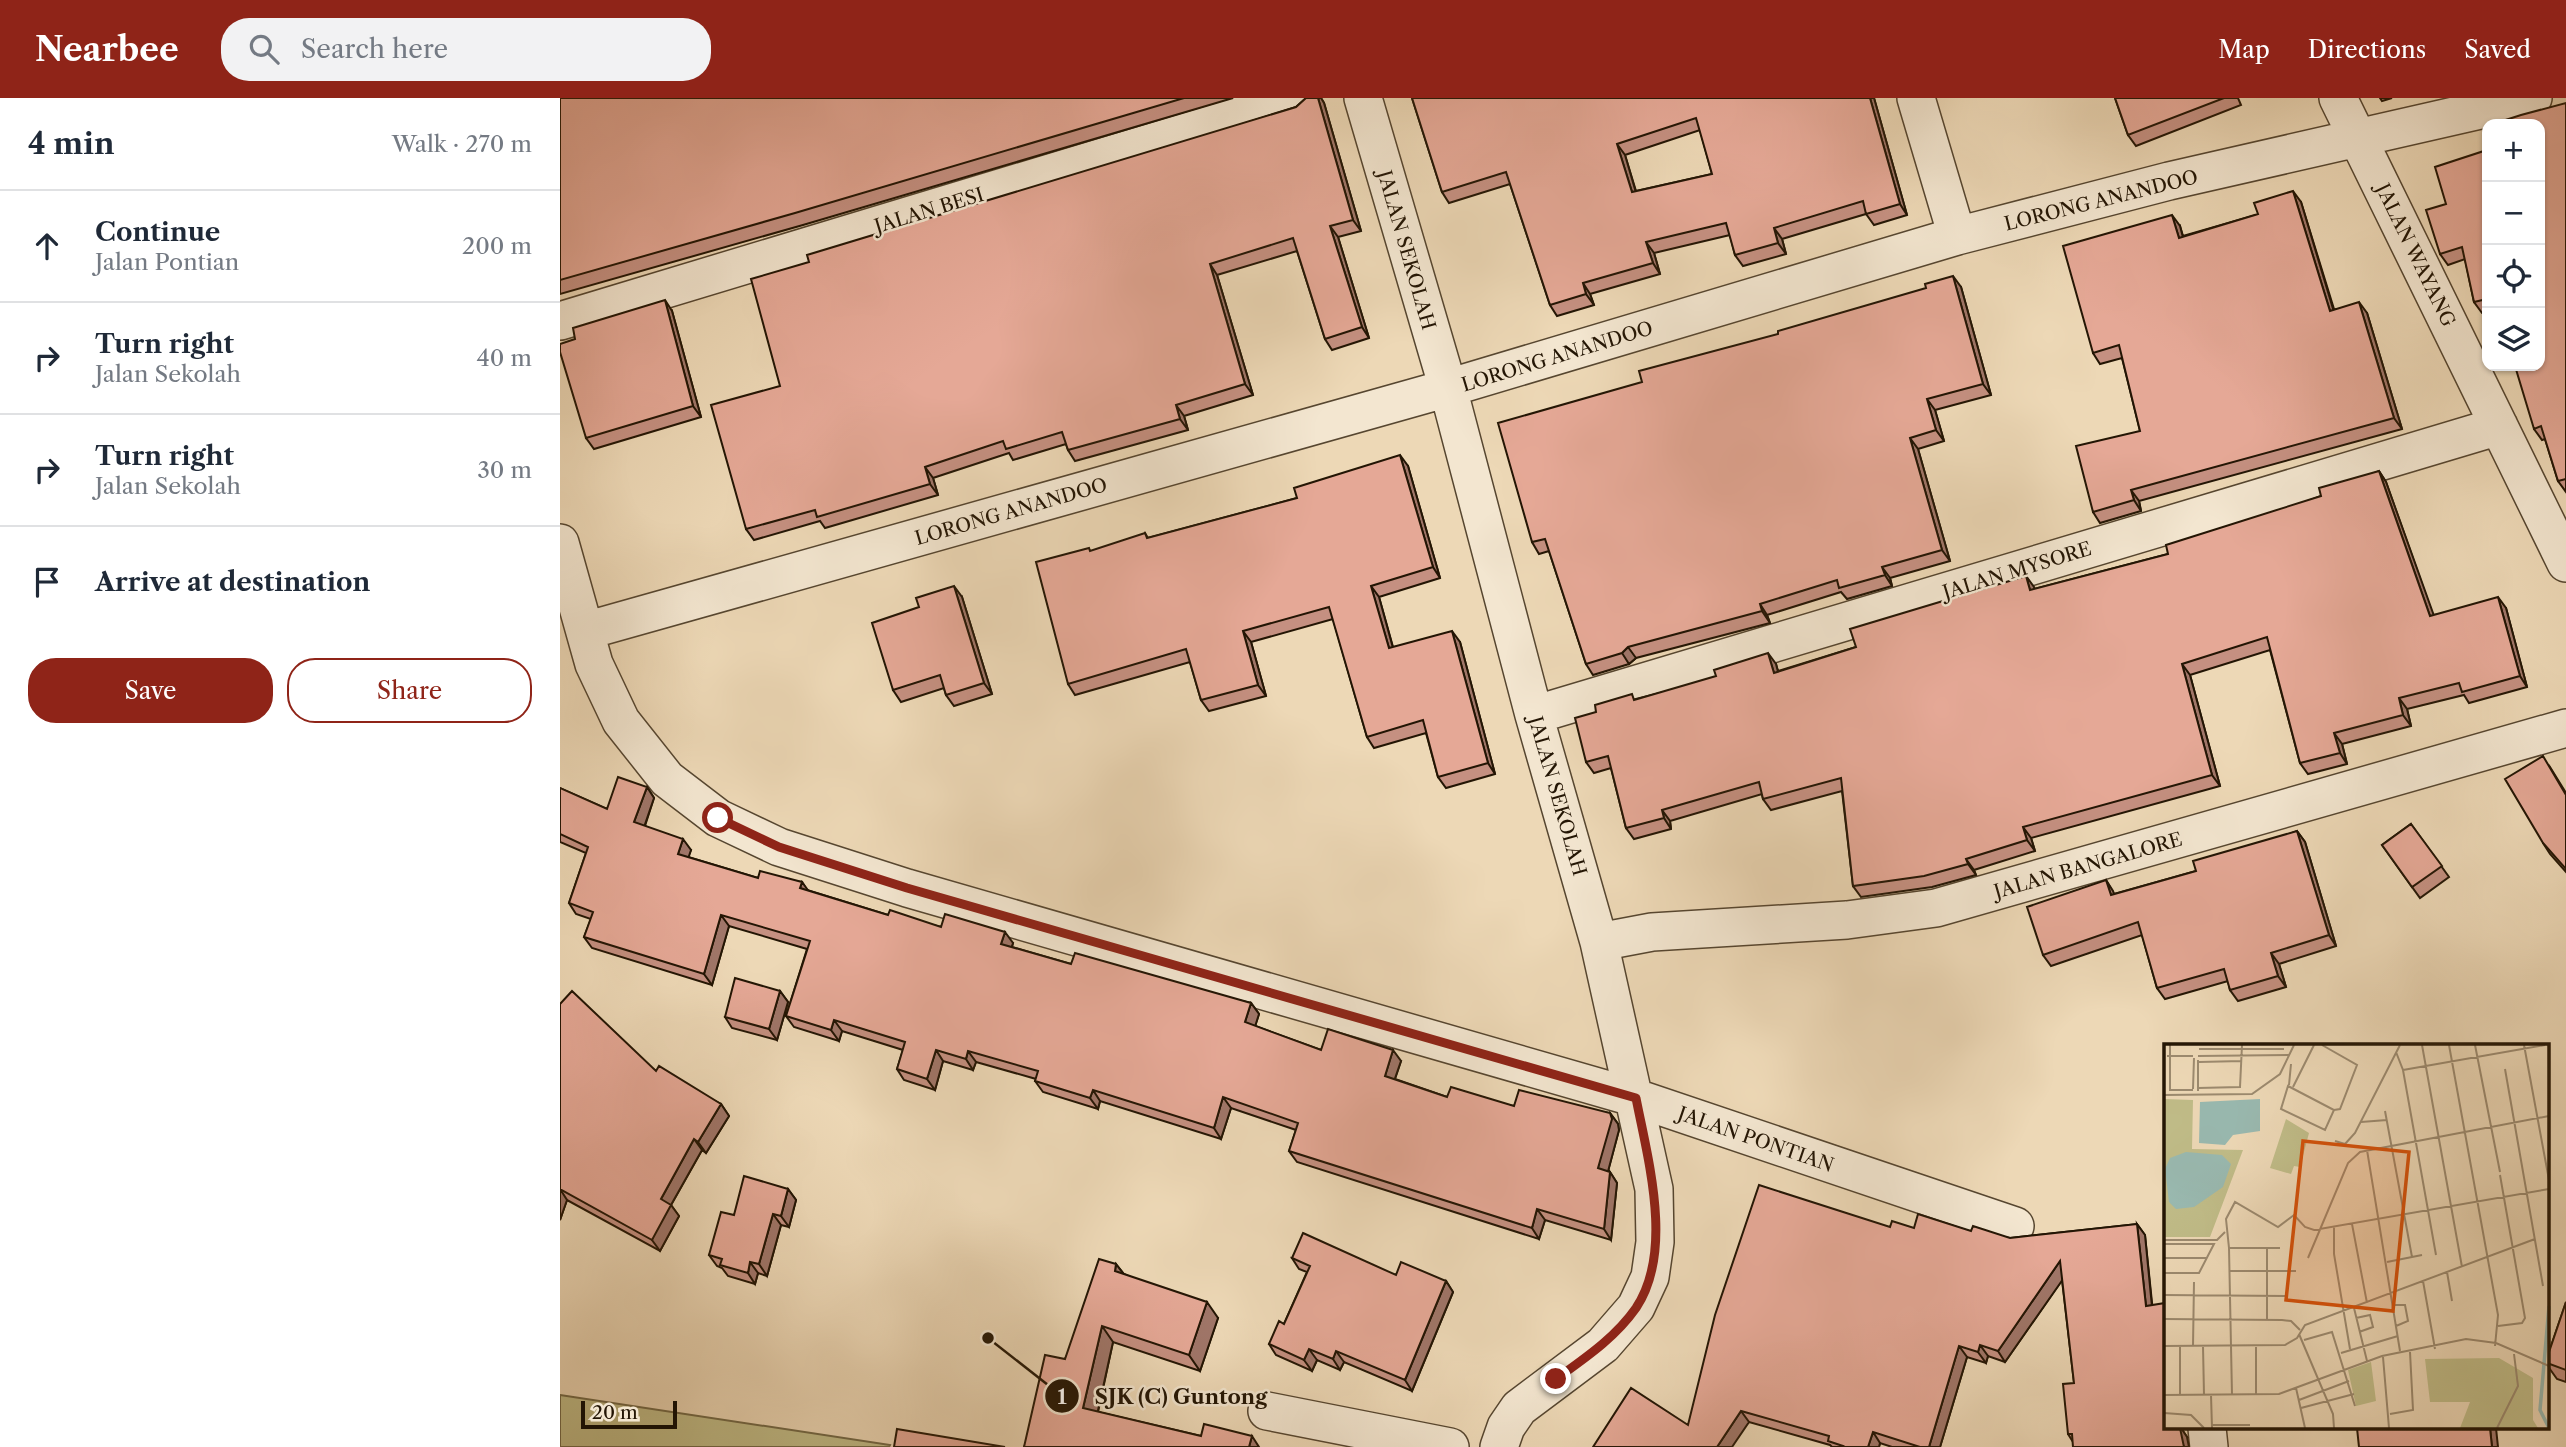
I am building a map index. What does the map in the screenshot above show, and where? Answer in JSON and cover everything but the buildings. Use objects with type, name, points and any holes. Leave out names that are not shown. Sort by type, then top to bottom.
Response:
[{"type":"street","name":"JALAN BESI","points":[[560,321],[1298,98]]},
{"type":"street","name":"JALAN SEKOLAH","points":[[1363,98],[1448,388],[1534,715],[1600,942],[1654,1189],[1655,1242],[1650,1277],[1636,1307],[1603,1345],[1519,1408],[1506,1426],[1499,1447]]},
{"type":"street","points":[[1916,98],[1957,236]]},
{"type":"street","name":"JALAN WAYANG","points":[[2338,98],[2360,138],[2566,563]]},
{"type":"street","name":"LORONG ANANDOO","points":[[585,631],[1448,388],[1957,236],[2169,181],[2360,138],[2487,104],[2533,98]]},
{"type":"street","name":"JALAN MYSORE","points":[[1534,715],[2499,426]]},
{"type":"street","name":"JALAN PONTIAN","points":[[560,543],[594,664],[621,721],[667,779],[718,818],[779,847],[907,888],[1636,1098],[2015,1226]]},
{"type":"street","name":"JALAN BANGALORE","points":[[1600,942],[1652,932],[1847,920],[1936,908],[2566,728]]},
{"type":"street","points":[[1267,1411],[1450,1447]]},
{"type":"shaded area","points":[[560,1395],[890,1445],[560,1447]]},
{"type":"place","name":"SJK (C) Guntong","points":[[988,1338]]},
{"type":"route","points":[[718,818],[779,847],[907,888],[1215,974],[1636,1098],[1654,1189],[1655,1242],[1650,1277],[1636,1307],[1603,1345],[1556,1379]]}]
